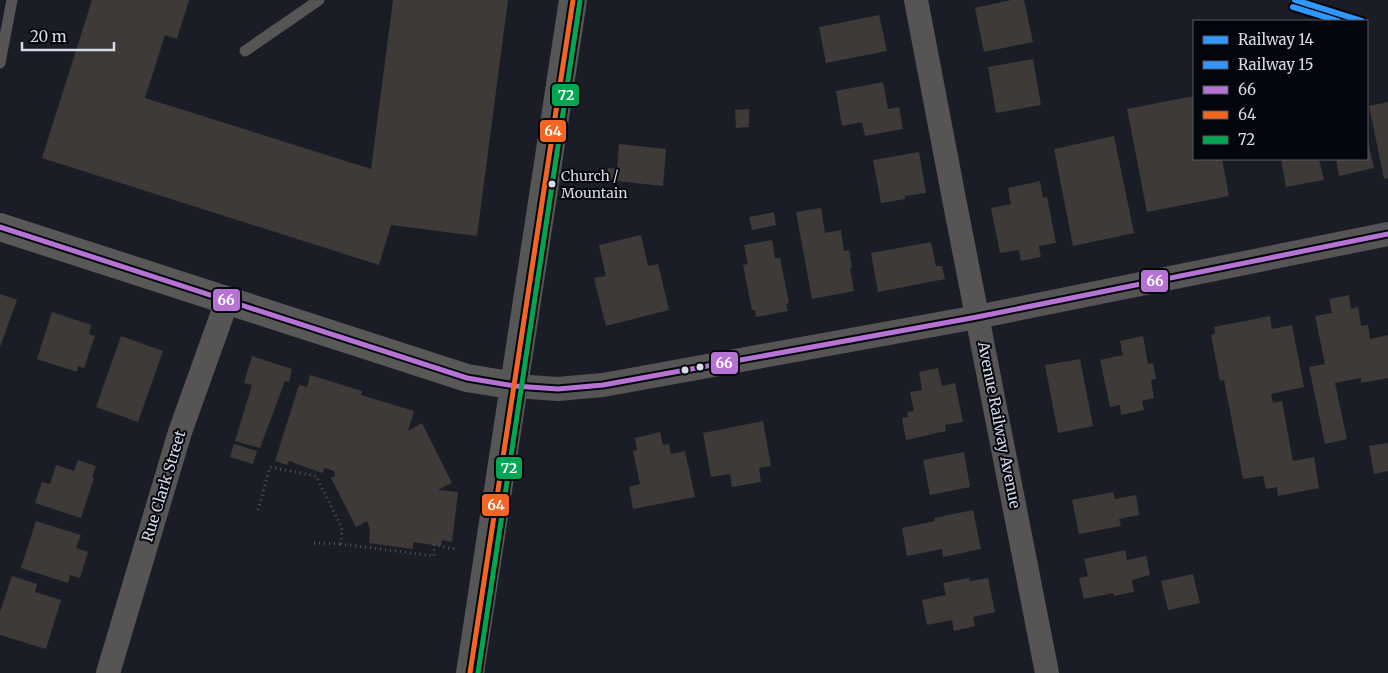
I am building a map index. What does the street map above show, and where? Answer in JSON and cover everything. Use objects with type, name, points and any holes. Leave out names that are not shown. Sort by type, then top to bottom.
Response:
[{"type":"main road","points":[[470,673],[573,0]]},
{"type":"street","name":"Avenue Railway Avenue","points":[[916,0],[1048,673]]},
{"type":"street","points":[[0,227],[467,378],[514,386],[558,390],[603,386],[977,317],[1388,234]]},
{"type":"street","name":"Rue Clark Street","points":[[108,673],[180,432],[227,301]]},
{"type":"lane","points":[[0,62],[12,0]]},
{"type":"lane","points":[[246,51],[319,0]]},
{"type":"path","points":[[258,510],[270,467],[316,476],[342,528],[341,544]]},
{"type":"path","points":[[314,543],[341,544],[434,556],[434,545],[455,549]]},
{"type":"building","points":[[92,0],[189,0],[177,39],[165,35],[145,98],[371,169],[393,0],[508,0],[477,236],[391,225],[379,265],[42,158]]},
{"type":"building","points":[[1011,0],[1024,0],[1033,42],[984,52],[975,8]]},
{"type":"building","points":[[879,15],[887,51],[826,63],[819,27]]},
{"type":"building","points":[[1033,59],[1041,105],[996,113],[988,67]]},
{"type":"building","points":[[883,82],[888,109],[899,107],[903,129],[865,136],[862,122],[842,126],[836,91]]},
{"type":"building","points":[[1193,96],[1193,160],[1222,160],[1229,196],[1147,212],[1127,109]]},
{"type":"building","points":[[1388,102],[1388,178],[1384,179],[1369,106]]},
{"type":"building","points":[[749,109],[749,127],[736,128],[735,110]]},
{"type":"building","points":[[1114,136],[1134,233],[1073,246],[1054,149]]},
{"type":"building","points":[[1368,141],[1374,168],[1339,176],[1336,160],[1368,160]]},
{"type":"building","points":[[619,144],[666,149],[663,186],[607,180],[608,168],[617,169]]},
{"type":"building","points":[[919,152],[926,193],[905,196],[905,199],[881,203],[873,160]]},
{"type":"building","points":[[1281,160],[1319,160],[1324,180],[1286,187]]},
{"type":"building","points":[[1040,181],[1043,198],[1047,197],[1056,243],[1039,246],[1041,257],[1021,261],[1019,250],[1000,253],[991,208],[1011,204],[1008,188]]},
{"type":"building","points":[[821,208],[825,233],[841,230],[844,251],[849,250],[854,291],[812,299],[796,212]]},
{"type":"building","points":[[774,212],[776,225],[752,230],[749,217]]},
{"type":"building","points":[[641,235],[648,266],[658,264],[669,310],[606,326],[594,278],[606,276],[599,245]]},
{"type":"building","points":[[772,240],[775,258],[780,258],[789,303],[786,304],[788,311],[756,317],[755,310],[752,310],[743,265],[748,264],[744,245]]},
{"type":"building","points":[[931,242],[936,266],[942,266],[945,279],[878,292],[871,253]]},
{"type":"building","points":[[0,294],[17,300],[0,347]]},
{"type":"building","points":[[1349,295],[1351,309],[1358,307],[1361,326],[1368,325],[1370,339],[1388,335],[1388,378],[1361,383],[1361,378],[1335,383],[1347,439],[1325,444],[1309,367],[1325,364],[1315,316],[1332,313],[1329,299]]},
{"type":"building","points":[[52,312],[91,325],[89,334],[95,336],[84,368],[78,366],[77,372],[37,359]]},
{"type":"building","points":[[1270,316],[1272,329],[1292,325],[1304,387],[1271,394],[1273,403],[1282,401],[1293,461],[1314,457],[1319,488],[1278,496],[1277,487],[1266,489],[1263,476],[1243,479],[1224,380],[1220,381],[1211,335],[1215,334],[1214,327]]},
{"type":"building","points":[[121,336],[163,351],[138,422],[96,407]]},
{"type":"building","points":[[1143,336],[1148,364],[1153,363],[1156,379],[1151,380],[1154,398],[1142,401],[1144,410],[1121,415],[1120,405],[1110,407],[1100,360],[1123,355],[1120,341]]},
{"type":"building","points":[[252,356],[292,369],[289,382],[285,381],[260,448],[235,441],[252,385],[244,383]]},
{"type":"building","points":[[1080,359],[1093,426],[1058,433],[1045,365]]},
{"type":"building","points":[[938,368],[942,386],[955,383],[963,422],[945,425],[946,431],[906,440],[902,418],[908,417],[907,412],[914,411],[910,392],[922,390],[919,372]]},
{"type":"building","points":[[310,375],[362,391],[361,395],[414,411],[408,431],[422,423],[452,483],[438,490],[458,492],[452,542],[442,540],[441,546],[413,542],[413,549],[369,543],[370,529],[367,521],[356,527],[331,478],[335,476],[334,471],[325,468],[322,473],[289,461],[287,465],[275,461],[299,385],[307,387]]},
{"type":"building","points":[[763,421],[771,466],[759,468],[761,482],[732,487],[730,474],[711,477],[703,433]]},
{"type":"building","points":[[660,432],[663,445],[669,444],[671,454],[685,451],[695,497],[633,509],[629,487],[640,484],[633,451],[637,450],[635,438]]},
{"type":"building","points":[[1388,443],[1388,471],[1374,474],[1369,446]]},
{"type":"building","points":[[234,444],[257,451],[253,464],[230,457]]},
{"type":"building","points":[[964,452],[970,487],[930,495],[923,460]]},
{"type":"building","points":[[78,460],[96,466],[81,518],[35,503],[42,482],[50,484],[56,465],[74,471]]},
{"type":"building","points":[[1113,492],[1115,499],[1136,495],[1139,515],[1119,519],[1121,526],[1079,534],[1072,500]]},
{"type":"building","points":[[973,510],[981,549],[943,557],[942,549],[907,556],[902,528],[935,521],[934,518]]},
{"type":"building","points":[[36,521],[81,535],[76,548],[88,552],[80,578],[70,575],[68,583],[21,568]]},
{"type":"building","points":[[1125,550],[1127,560],[1146,556],[1150,575],[1132,580],[1134,592],[1114,596],[1113,593],[1084,599],[1079,578],[1088,576],[1084,559]]},
{"type":"building","points":[[1193,574],[1200,603],[1168,610],[1161,581]]},
{"type":"building","points":[[12,576],[37,584],[35,592],[61,600],[46,649],[0,635],[0,612]]},
{"type":"building","points":[[969,578],[970,581],[988,578],[995,612],[973,617],[975,626],[954,631],[952,620],[927,625],[922,600],[946,595],[943,583]]},
{"type":"rail line","name":"14","points":[[1295,0],[1359,20]]},
{"type":"rail line","name":"15","points":[[1293,7],[1335,20]]},
{"type":"transit line","name":"64","points":[[470,673],[573,0]]},
{"type":"transit line","name":"72","points":[[478,673],[580,1]]},
{"type":"transit line","name":"66","points":[[0,227],[467,378],[515,386],[558,389],[603,385],[977,317],[1388,234]]},
{"type":"place","name":"Church / Mountain","points":[[552,184]]}]
